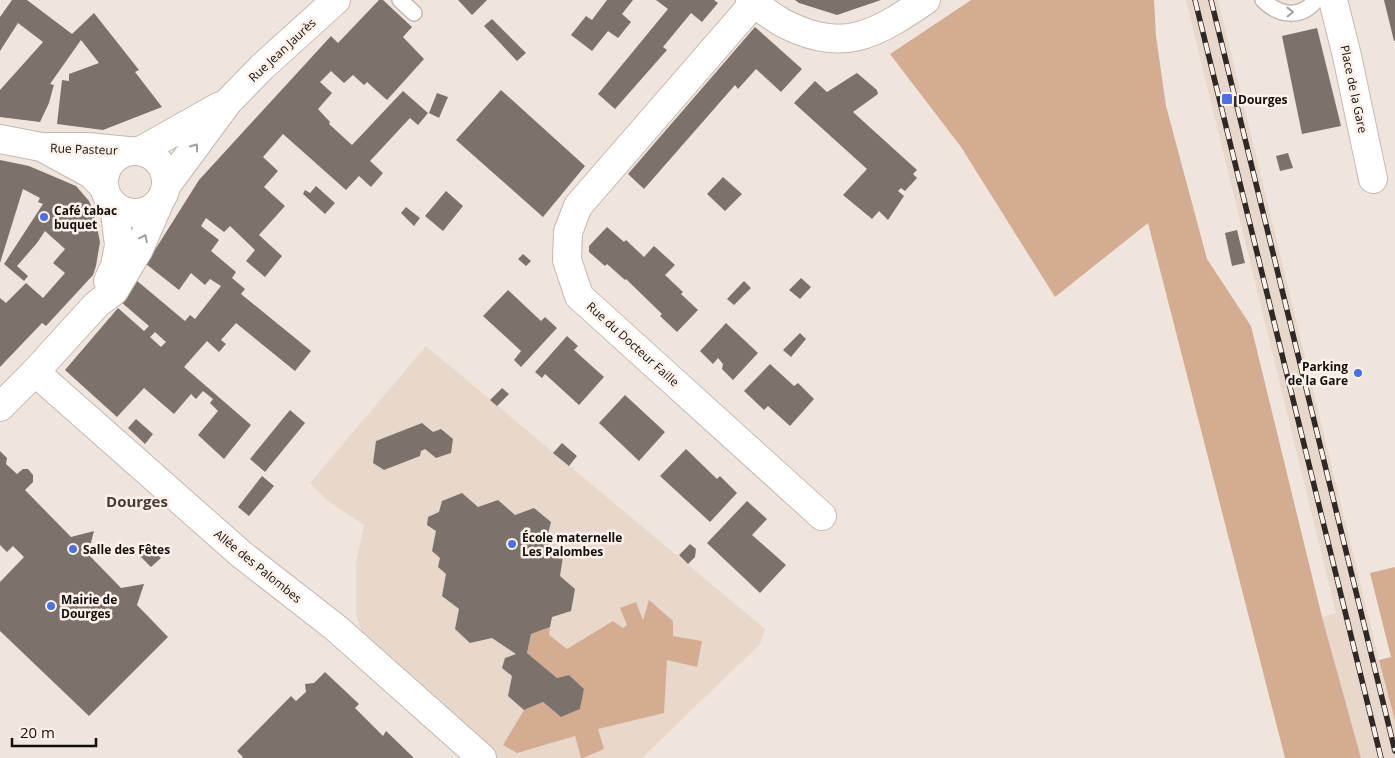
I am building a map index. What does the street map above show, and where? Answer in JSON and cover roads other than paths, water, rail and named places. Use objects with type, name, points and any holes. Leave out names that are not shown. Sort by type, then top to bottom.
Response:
[{"type":"street","name":"Rue Jean Jaurès","points":[[162,194],[228,102],[262,67],[336,0]]},
{"type":"street","points":[[752,1],[784,23],[807,33],[826,39],[848,39],[872,32],[902,17],[926,0]]},
{"type":"street","name":"Place de la Gare","points":[[1333,0],[1374,179]]},
{"type":"street","name":"Rue du Docteur Faille","points":[[752,1],[578,206],[568,232],[566,260],[579,296],[822,516]]},
{"type":"street","name":"Rue Jean Jaurès","points":[[134,151],[228,102]]},
{"type":"street","name":"Rue Pasteur","points":[[0,139],[41,148],[87,147],[134,151]]},
{"type":"street","name":"Rue Pasteur","points":[[41,148],[91,174],[109,196]]},
{"type":"street","points":[[0,407],[96,305],[114,291],[126,273],[140,249],[162,194],[166,176],[163,167],[157,159],[149,154],[134,151],[119,155],[106,169],[104,178],[119,245],[115,266],[96,305]]},
{"type":"street","points":[[109,196],[124,211],[136,213],[149,210],[162,194]]},
{"type":"street","name":"Allée des Palombes","points":[[35,372],[242,554],[336,628],[482,758]]},
{"type":"lane","points":[[400,0],[414,13]]},
{"type":"lane","points":[[1263,0],[1270,8],[1282,13],[1299,12],[1311,6],[1316,0]]},
{"type":"railway","points":[[1195,0],[1381,758]]},
{"type":"railway","points":[[1211,0],[1395,751]]},
{"type":"place","name":"Dourges","points":[[1227,99]]},
{"type":"place","name":"Café tabac buquet","points":[[44,217]]},
{"type":"place","name":"Parking de la Gare","points":[[1358,373]]},
{"type":"place","name":"École maternelle Les Palombes","points":[[512,544]]},
{"type":"place","name":"Salle des Fêtes","points":[[73,549]]},
{"type":"place","name":"Mairie de Dourges","points":[[51,606]]},
{"type":"district","name":"Dourges","points":[[137,501]]}]
